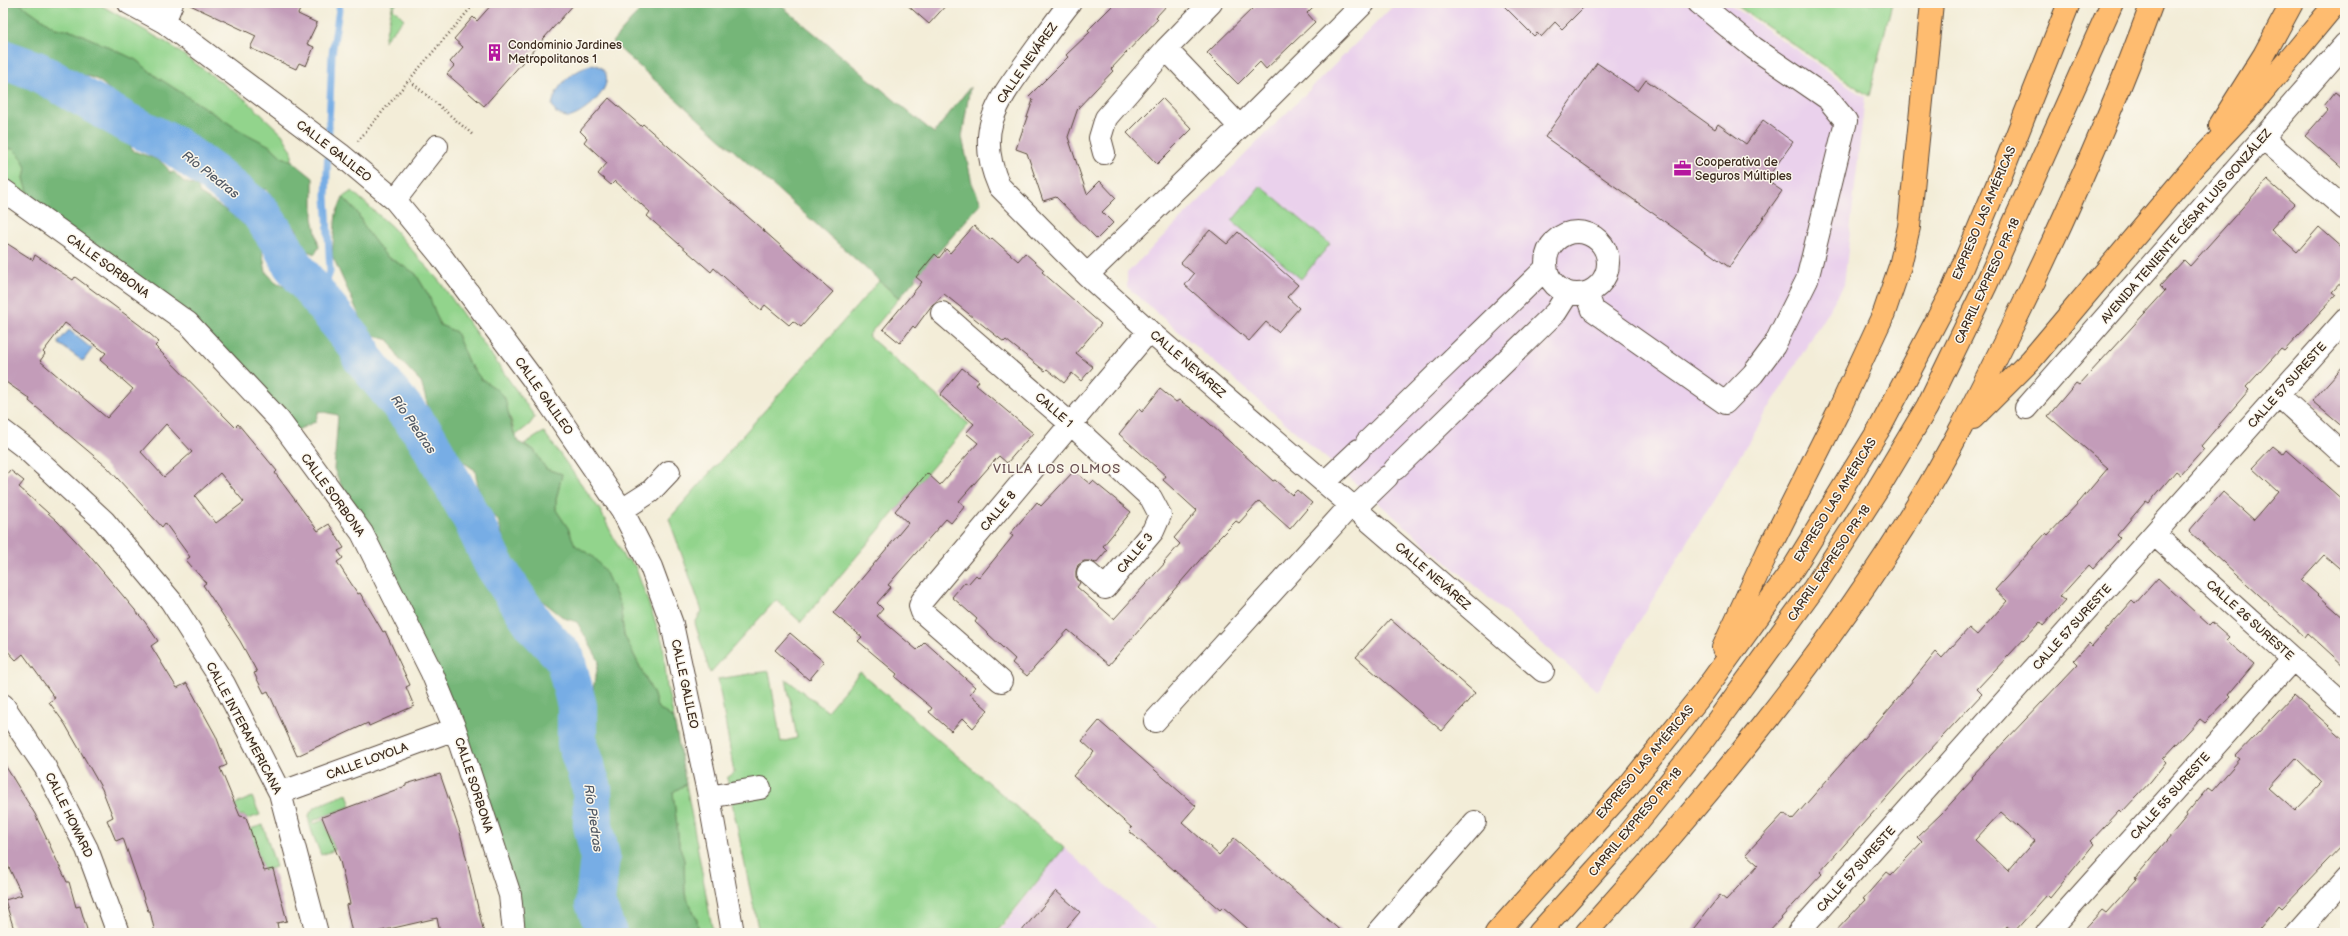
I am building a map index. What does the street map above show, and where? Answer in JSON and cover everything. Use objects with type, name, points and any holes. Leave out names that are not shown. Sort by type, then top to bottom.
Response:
[{"type":"highway","points":[[1702,693],[1768,551],[1838,412],[1884,313],[1900,266],[1909,227],[1932,3]]},
{"type":"highway","name":"EXPRESO LAS AMÉRICAS","points":[[1496,933],[1629,785],[1702,693],[1794,567],[1881,426],[1953,289],[1999,180],[2069,3]]},
{"type":"highway","name":"CARRIL EXPRESO PR-18","points":[[2049,149],[2098,3]]},
{"type":"highway","name":"CARRIL EXPRESO PR-18","points":[[1539,933],[1627,835],[1702,742],[1823,575],[1878,489],[1927,407],[1986,285],[2049,149],[2112,3]]},
{"type":"highway","points":[[1586,933],[1700,803],[1763,724],[1836,627],[1918,503],[1961,430],[2057,235],[2134,52],[2152,3]]},
{"type":"highway","points":[[2196,164],[2264,55],[2292,3]]},
{"type":"highway","points":[[1961,430],[2031,360],[2196,164],[2250,107],[2336,3]]},
{"type":"street","name":"CALLE GALILEO","points":[[129,3],[168,12],[310,132],[347,150],[394,200],[441,256],[532,378],[622,510],[651,567],[672,624],[709,797],[733,933]]},
{"type":"street","name":"CALLE NEVÁREZ","points":[[1070,3],[1000,99],[991,120],[988,143],[991,168],[998,186],[1087,275],[1149,331],[1543,671]]},
{"type":"street","points":[[1104,153],[1100,138],[1106,118],[1166,49],[1211,3]]},
{"type":"street","points":[[1087,275],[1240,127],[1364,3]]},
{"type":"street","points":[[1155,721],[1353,506],[1391,474],[1577,293],[1596,288],[1603,280],[1608,270],[1608,259],[1605,249],[1598,240],[1589,234],[1578,232],[1567,234],[1558,238],[1548,252],[1546,268],[1550,278],[1557,288],[1577,293],[1593,310],[1725,402],[1753,374],[1774,346],[1807,280],[1846,121],[1826,98],[1754,48],[1699,3]]},
{"type":"street","name":"AVENIDA TENIENTE CÉSAR LUIS GONZÁLEZ","points":[[2026,408],[2345,44]]},
{"type":"street","points":[[1166,49],[1240,127]]},
{"type":"street","points":[[2263,138],[2345,209]]},
{"type":"street","points":[[394,200],[437,146]]},
{"type":"street","name":"CALLE SORBONA","points":[[3,190],[188,323],[280,420],[362,534],[432,673],[455,729],[510,895],[514,933]]},
{"type":"street","points":[[1325,482],[1546,268]]},
{"type":"street","name":"CALLE 1","points":[[942,313],[1072,425],[1150,498],[1160,514]]},
{"type":"street","name":"CALLE 57 SURESTE","points":[[1798,933],[2155,535],[2345,320]]},
{"type":"street","name":"CALLE 8","points":[[1001,681],[922,612],[920,606],[922,601],[1072,425],[1149,331]]},
{"type":"street","points":[[2278,395],[2345,456]]},
{"type":"street","name":"CALLE INTERAMERICANA","points":[[3,431],[24,447],[104,521],[171,601],[224,684],[280,793],[317,933]]},
{"type":"street","points":[[622,510],[650,492],[669,472]]},
{"type":"street","name":"CALLE 3","points":[[1088,573],[1106,588],[1153,531],[1160,514]]},
{"type":"street","name":"CALLE 26 SURESTE","points":[[2155,535],[2345,706]]},
{"type":"street","name":"CALLE 55 SURESTE","points":[[2047,933],[2293,659]]},
{"type":"street","name":"CALLE HOWARD","points":[[3,705],[45,766],[56,787],[87,849],[118,933]]},
{"type":"street","name":"CALLE LOYOLA","points":[[280,793],[455,729]]},
{"type":"street","points":[[709,797],[760,788]]},
{"type":"street","points":[[1378,933],[1475,822]]},
{"type":"street","points":[[2297,933],[2345,879]]},
{"type":"path","points":[[347,150],[475,3]]},
{"type":"path","points":[[409,80],[472,134]]},
{"type":"shaded area","points":[[1396,3],[1728,3],[1865,97],[1844,285],[1597,691],[1127,287],[1127,273]]},
{"type":"shaded area","points":[[1064,848],[1161,933],[998,933]]},
{"type":"green space","points":[[3,3],[19,3],[55,28],[74,31],[136,60],[157,77],[239,130],[270,146],[282,157],[292,161],[313,178],[313,218],[319,247],[315,254],[304,250],[296,228],[287,225],[277,216],[275,213],[278,205],[266,189],[252,186],[236,168],[231,172],[207,162],[200,153],[194,139],[146,114],[139,114],[132,111],[99,81],[94,78],[63,71],[49,56],[35,63],[27,63],[11,49],[3,52]]},
{"type":"green space","points":[[19,3],[97,3],[167,43],[246,100],[282,134],[292,151],[292,161],[282,157],[270,146],[239,130],[157,77],[136,60],[74,31],[55,28]]},
{"type":"green space","points":[[393,3],[397,3],[393,8],[404,19],[384,41]]},
{"type":"green space","points":[[646,3],[778,3],[934,133],[970,87],[962,137],[972,183],[981,203],[899,298],[612,42]]},
{"type":"green space","points":[[1733,3],[1892,3],[1869,96]]},
{"type":"green space","points":[[3,80],[21,82],[58,103],[64,102],[74,104],[99,116],[112,118],[118,121],[123,125],[132,150],[154,158],[163,164],[170,173],[174,172],[184,182],[197,186],[200,194],[229,212],[251,230],[261,245],[266,272],[276,283],[304,294],[311,305],[328,317],[340,318],[348,322],[364,341],[378,365],[412,396],[421,410],[427,454],[456,505],[486,575],[500,584],[508,594],[509,614],[518,632],[545,663],[568,704],[567,724],[569,740],[577,763],[580,781],[586,789],[582,800],[579,818],[587,866],[587,904],[600,907],[607,927],[604,933],[508,933],[512,879],[334,469],[338,415],[319,411],[315,422],[295,431],[31,202],[24,178],[26,168],[22,158],[13,149],[3,148]]},
{"type":"green space","points":[[3,148],[13,149],[22,158],[26,168],[24,178],[31,202],[3,181]]},
{"type":"green space","points":[[1261,186],[1330,244],[1301,279],[1232,221]]},
{"type":"green space","points":[[352,191],[393,228],[440,282],[535,417],[529,425],[515,436],[511,420],[495,388],[481,379],[468,362],[456,332],[440,325],[429,296],[416,274],[386,256],[366,230],[357,212],[343,197]]},
{"type":"green space","points":[[343,197],[357,212],[366,230],[386,256],[415,273],[429,296],[440,325],[456,332],[468,362],[481,379],[495,388],[505,398],[512,429],[518,442],[534,450],[546,469],[562,474],[556,500],[556,510],[568,528],[575,545],[593,557],[605,571],[620,604],[624,635],[654,695],[657,707],[674,719],[686,784],[673,792],[679,844],[684,860],[685,894],[697,920],[699,933],[627,933],[624,927],[614,925],[607,910],[606,893],[617,858],[607,792],[590,722],[593,689],[599,661],[577,622],[564,618],[513,578],[502,551],[502,535],[498,520],[481,505],[475,470],[451,454],[441,441],[433,424],[421,382],[399,359],[389,340],[373,335],[364,326],[332,255],[336,214]]},
{"type":"green space","points":[[879,281],[899,298],[868,336],[969,424],[801,622],[776,600],[710,673],[695,623],[702,611],[669,519]]},
{"type":"green space","points":[[544,432],[600,510],[625,560],[628,559],[635,566],[663,643],[667,687],[674,719],[657,707],[654,695],[624,635],[620,604],[605,571],[593,557],[575,545],[568,528],[556,510],[556,500],[562,474],[546,469],[534,450],[524,444]]},
{"type":"green space","points":[[769,671],[781,742],[797,738],[786,679],[827,711],[860,672],[1064,848],[996,933],[759,933],[727,778],[734,773],[718,679]]},
{"type":"green space","points":[[686,784],[713,933],[699,933],[697,920],[685,894],[684,860],[679,844],[673,792]]},
{"type":"green space","points":[[347,794],[351,806],[312,821],[313,824],[324,820],[335,850],[321,855],[311,829],[309,820],[310,814],[313,809]]},
{"type":"green space","points":[[252,797],[260,815],[247,819],[243,815],[223,822],[224,825],[203,832],[214,867],[229,863],[233,874],[262,865],[250,829],[263,825],[276,867],[207,887],[205,886],[184,826]]},
{"type":"water","points":[[593,64],[602,69],[606,76],[606,84],[602,92],[588,108],[571,117],[556,113],[552,105],[554,97],[562,84],[566,79],[578,71]]},
{"type":"water","points":[[69,330],[92,349],[83,361],[59,344],[59,341]]},
{"type":"building","points":[[186,3],[303,3],[298,14],[317,23],[307,44],[314,47],[306,66],[299,63],[296,69],[250,48],[256,36]]},
{"type":"building","name":"Condominio Jardines Metropolitanos 1","points":[[493,3],[575,3],[484,106],[447,74],[454,66],[450,62],[463,47],[454,39],[473,17],[477,21]]},
{"type":"building","points":[[905,3],[948,3],[929,24]]},
{"type":"building","points":[[1115,3],[1169,3],[1156,17],[1158,19],[1111,69],[1113,71],[1078,108],[1068,137],[1087,194],[1100,181],[1116,198],[1102,212],[1113,223],[1097,239],[1056,197],[1043,201],[1027,153],[1016,149],[1033,100],[1029,96],[1068,57],[1066,55],[1090,32],[1088,30]]},
{"type":"building","points":[[1258,3],[1317,3],[1307,13],[1315,22],[1266,69],[1260,62],[1238,84],[1207,53]]},
{"type":"building","points":[[1501,3],[1588,3],[1562,29],[1555,22],[1541,37],[1537,33],[1534,36]]},
{"type":"building","name":"Cooperativa de Seguros Múltiples","points":[[1597,63],[1638,91],[1646,80],[1715,129],[1718,124],[1746,144],[1763,120],[1793,142],[1766,180],[1782,191],[1729,267],[1545,137]]},
{"type":"building","points":[[2345,90],[2345,171],[2305,136],[2328,110],[2324,106],[2335,92],[2340,96]]},
{"type":"building","points":[[609,98],[641,126],[643,124],[833,292],[801,327],[793,321],[789,325],[765,305],[761,310],[714,268],[711,272],[647,216],[650,212],[615,181],[611,185],[598,174],[607,163],[584,142],[587,138],[580,131]]},
{"type":"building","points":[[1162,98],[1192,129],[1157,164],[1127,133]]},
{"type":"building","points":[[2267,180],[2294,204],[2271,229],[2297,252],[2319,227],[2345,250],[2345,278],[2332,292],[2336,295],[2284,351],[2281,349],[2246,387],[2249,390],[2201,446],[2204,449],[2181,475],[2176,471],[2149,503],[2146,501],[2117,535],[2120,538],[2093,569],[2089,565],[2060,597],[2065,601],[2043,626],[2040,622],[1977,689],[1982,694],[1903,779],[1820,872],[1822,874],[1767,933],[1690,933],[1720,895],[1726,900],[1758,865],[1746,854],[1784,813],[1792,820],[1891,707],[1936,652],[1942,658],[1969,628],[1977,635],[2007,601],[1995,590],[2046,533],[2048,535],[2080,501],[2108,468],[2048,416],[2076,383],[2079,385],[2165,291],[2160,286],[2184,260],[2190,266]]},
{"type":"building","points":[[974,226],[990,240],[992,238],[1018,261],[1025,253],[1044,270],[1042,272],[1101,324],[1076,353],[1093,367],[1081,381],[1072,373],[1064,383],[1047,369],[1045,371],[1006,340],[1004,342],[944,294],[932,305],[915,328],[913,326],[900,343],[883,329],[922,282],[916,277],[935,254],[939,258],[946,249],[950,253]]},
{"type":"building","points":[[1210,230],[1227,244],[1238,232],[1298,285],[1287,297],[1299,308],[1278,332],[1266,322],[1249,341],[1185,285],[1194,274],[1181,263]]},
{"type":"building","points":[[3,241],[33,260],[35,255],[73,280],[75,277],[141,326],[159,342],[155,346],[235,427],[238,424],[277,471],[275,473],[318,531],[329,524],[344,548],[338,551],[343,558],[337,562],[358,594],[360,593],[383,632],[385,631],[410,685],[406,687],[414,706],[369,726],[368,723],[297,756],[268,691],[264,693],[254,673],[257,672],[240,641],[203,585],[206,583],[186,560],[190,557],[165,523],[162,527],[107,467],[29,401],[30,399],[3,380]],"holes":[[[65,323],[106,353],[100,360],[133,389],[107,418],[40,361],[45,354],[43,352]],[[166,424],[192,452],[164,477],[141,452]],[[220,473],[244,502],[216,523],[195,496]]]},
{"type":"building","points":[[2345,364],[2345,429],[2312,401]]},
{"type":"building","points":[[962,368],[979,381],[976,385],[1033,433],[1007,463],[999,456],[996,459],[959,501],[965,506],[951,523],[946,519],[888,585],[891,587],[877,603],[883,609],[877,616],[917,650],[925,642],[975,687],[970,694],[988,710],[973,728],[963,718],[951,731],[929,712],[932,708],[895,677],[897,674],[858,641],[862,637],[833,613],[908,523],[895,511],[927,473],[940,485],[978,443],[966,433],[974,424],[940,395]]},
{"type":"building","points":[[1160,389],[1176,402],[1179,400],[1199,414],[1273,481],[1275,480],[1292,495],[1297,490],[1312,503],[1290,529],[1259,501],[1239,523],[1236,521],[1218,539],[1109,665],[1068,630],[1027,676],[1012,663],[1015,659],[975,622],[977,619],[952,597],[965,582],[968,584],[976,575],[979,578],[1013,536],[1010,534],[1037,502],[1041,506],[1074,471],[1090,484],[1093,481],[1131,512],[1103,546],[1107,550],[1096,563],[1084,561],[1078,565],[1076,571],[1076,577],[1080,583],[1077,587],[1114,619],[1165,563],[1164,562],[1180,544],[1174,538],[1197,511],[1163,480],[1166,476],[1119,434],[1139,409],[1142,412]]},
{"type":"building","points":[[2273,446],[2283,454],[2286,450],[2345,502],[2345,573],[2324,555],[2301,580],[2345,619],[2345,667],[2308,633],[2305,637],[2189,531],[2223,492],[2254,520],[2278,492],[2252,468]]},
{"type":"building","points":[[10,470],[24,481],[19,487],[57,521],[88,554],[145,622],[158,641],[151,646],[177,688],[187,683],[216,736],[227,765],[220,768],[240,816],[246,817],[264,871],[273,869],[287,921],[277,923],[279,933],[155,933],[150,911],[148,911],[123,838],[116,841],[107,820],[113,817],[102,789],[65,724],[49,702],[55,698],[23,654],[16,660],[3,646],[3,473],[6,475]]},
{"type":"building","points":[[2158,578],[2209,625],[2212,622],[2229,637],[2226,640],[2254,664],[2228,695],[2230,697],[2205,723],[2200,719],[2163,759],[2166,762],[2151,781],[2122,812],[2120,810],[2091,841],[2094,844],[2050,898],[2047,895],[2014,932],[2007,926],[2001,933],[1834,933],[1865,900],[1863,899],[1887,872],[1891,875],[1922,842],[1917,837],[1942,813],[1973,779],[1971,777],[2078,664],[2074,660],[2089,643],[2092,646],[2132,601],[2135,604]],"holes":[[[2001,812],[2034,841],[2008,871],[1975,840]]]},
{"type":"building","points":[[1390,619],[1475,693],[1442,731],[1356,657]]},
{"type":"building","points":[[790,633],[824,662],[809,680],[775,650]]},
{"type":"building","points":[[2294,695],[2345,740],[2345,842],[2282,908],[2279,905],[2256,933],[2081,933],[2102,910],[2106,913],[2137,879],[2135,878],[2187,816],[2186,814],[2208,788],[2212,791],[2240,759],[2236,756]],"holes":[[[2296,758],[2322,783],[2295,811],[2269,788]]]},
{"type":"building","points":[[1099,721],[1196,806],[1182,822],[1219,855],[1234,838],[1343,933],[1253,933],[1223,907],[1220,910],[1129,831],[1132,828],[1073,776],[1094,752],[1082,741]]},
{"type":"building","points":[[3,762],[35,814],[67,882],[69,882],[76,907],[80,906],[88,933],[15,933],[5,900],[22,895],[3,855]]},
{"type":"building","points":[[440,774],[460,832],[484,933],[440,933],[437,918],[372,933],[352,933],[346,905],[350,904],[340,861],[322,817],[406,786],[406,784]]},
{"type":"building","points":[[1056,891],[1080,912],[1062,933],[1020,933]]},
{"type":"waterway","points":[[320,299],[330,272],[326,196],[332,54],[340,3]]},
{"type":"waterway","name":"Río Piedras","points":[[3,59],[37,71],[128,123],[175,146],[215,175],[260,212],[281,243],[292,264],[360,349],[361,356],[426,436],[473,520],[493,563],[535,626],[565,658],[577,706],[577,744],[592,788],[593,825],[600,856],[595,903],[607,933]]},
{"type":"place","name":"Condominio Jardines Metropolitanos 1","points":[[495,52]]},
{"type":"place","name":"Cooperativa de Seguros Múltiples","points":[[1682,169]]},
{"type":"district","name":"VILLA LOS OLMOS","points":[[1057,468]]}]
